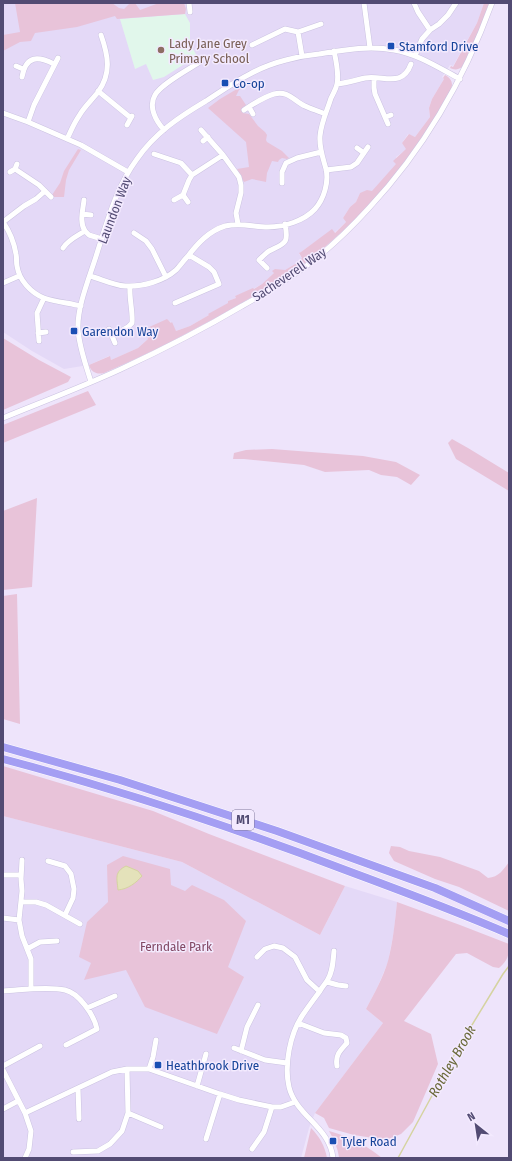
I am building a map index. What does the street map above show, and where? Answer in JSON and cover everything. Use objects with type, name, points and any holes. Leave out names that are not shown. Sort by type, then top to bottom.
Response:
[{"type":"highway","name":"M1","points":[[3,746],[120,780],[277,831],[435,888],[509,921]]},
{"type":"highway","name":"M1","points":[[3,759],[118,791],[273,842],[474,919],[509,934]]},
{"type":"street","points":[[189,3],[190,12]]},
{"type":"street","points":[[364,3],[370,48]]},
{"type":"street","points":[[414,3],[430,30]]},
{"type":"street","points":[[415,56],[422,39],[448,15],[456,3]]},
{"type":"street","name":"Sacheverell Way","points":[[3,418],[137,362],[200,330],[273,288],[305,267],[337,241],[399,174],[418,149],[460,79],[477,42],[492,3]]},
{"type":"street","points":[[252,45],[285,29],[298,32],[321,24]]},
{"type":"street","points":[[298,32],[302,56]]},
{"type":"street","points":[[67,139],[78,117],[105,81],[108,57],[101,35]]},
{"type":"street","points":[[103,41],[110,39]]},
{"type":"street","name":"Laundon Way","points":[[91,382],[78,329],[81,306],[102,239],[117,195],[128,172],[148,145],[178,118],[249,75],[266,67],[302,56],[334,51],[370,48],[393,50],[415,56],[460,79]]},
{"type":"street","points":[[90,276],[118,285],[130,286],[144,284],[166,277],[176,270],[205,237],[212,232],[224,227],[238,224],[268,227],[285,224],[303,218],[315,208],[325,190],[326,170],[321,152],[320,137],[325,114],[337,84],[334,51]]},
{"type":"street","points":[[22,76],[23,69],[27,64],[37,58],[44,59],[54,64]]},
{"type":"street","points":[[28,122],[34,105],[58,58]]},
{"type":"street","points":[[164,130],[153,111],[153,101],[155,95],[159,90],[200,62]]},
{"type":"street","points":[[337,84],[365,78],[392,80],[411,71],[411,64]]},
{"type":"street","points":[[16,66],[23,69]]},
{"type":"street","points":[[374,78],[374,88],[378,103],[388,116],[388,124]]},
{"type":"street","points":[[98,92],[132,117],[127,125]]},
{"type":"street","points":[[244,110],[274,94],[282,93],[288,94],[306,107],[325,114]]},
{"type":"street","points":[[249,107],[252,114]]},
{"type":"street","points":[[3,113],[81,145],[128,172]]},
{"type":"street","points":[[201,130],[223,155],[239,177],[241,193],[236,213],[238,224]]},
{"type":"street","points":[[203,141],[208,137]]},
{"type":"street","points":[[326,170],[342,169],[357,164],[368,147]]},
{"type":"street","points":[[358,148],[364,153]]},
{"type":"street","points":[[282,183],[282,172],[286,163],[297,158],[321,152]]},
{"type":"street","points":[[154,154],[181,163],[192,174]]},
{"type":"street","points":[[174,200],[183,195],[188,180],[192,174],[223,155]]},
{"type":"street","points":[[158,163],[160,156]]},
{"type":"street","points":[[14,168],[39,185],[50,197]]},
{"type":"street","points":[[45,191],[3,222],[14,241],[16,266],[19,276],[32,291],[44,298],[81,306]]},
{"type":"street","points":[[183,195],[188,202]]},
{"type":"street","points":[[84,200],[82,226],[89,235],[102,239]]},
{"type":"street","points":[[82,214],[91,215]]},
{"type":"street","points":[[267,268],[259,260],[268,252],[281,246],[285,242],[287,235],[285,224]]},
{"type":"street","points":[[63,248],[71,239],[85,231]]},
{"type":"street","points":[[134,232],[148,239],[166,277]]},
{"type":"street","points":[[175,303],[218,284],[214,272],[209,267],[188,255]]},
{"type":"street","points":[[3,283],[19,276]]},
{"type":"street","points":[[112,336],[132,324],[133,313],[130,286]]},
{"type":"street","points":[[39,341],[37,313],[44,298]]},
{"type":"street","points":[[108,329],[115,343]]},
{"type":"street","points":[[38,333],[46,332]]},
{"type":"street","points":[[22,860],[22,902],[19,920],[22,936],[31,959],[31,989]]},
{"type":"street","points":[[48,862],[65,866],[71,874],[74,890],[73,898],[65,915]]},
{"type":"street","points":[[3,875],[21,875]]},
{"type":"street","points":[[22,902],[36,902],[46,905],[80,924]]},
{"type":"street","points":[[3,918],[19,920]]},
{"type":"street","points":[[27,949],[40,942],[57,941]]},
{"type":"street","points":[[257,957],[264,949],[274,946],[282,948],[295,956],[307,980],[320,991]]},
{"type":"street","points":[[333,1158],[330,1145],[326,1137],[303,1113],[295,1102],[289,1086],[287,1064],[291,1043],[298,1023],[327,982],[332,971],[334,951]]},
{"type":"street","points":[[327,982],[346,986]]},
{"type":"street","points":[[3,991],[52,988],[67,990],[81,1000],[95,1022],[97,1029],[66,1045]]},
{"type":"street","points":[[87,1008],[115,996]]},
{"type":"street","points":[[241,1051],[247,1027],[258,1006]]},
{"type":"street","points":[[298,1023],[324,1033],[341,1035],[346,1038],[346,1043],[335,1059],[336,1066]]},
{"type":"street","points":[[149,1069],[156,1040]]},
{"type":"street","points":[[3,1066],[40,1046]]},
{"type":"street","points":[[234,1048],[265,1060],[287,1064]]},
{"type":"street","points":[[196,1086],[206,1054]]},
{"type":"street","points":[[25,1113],[112,1072],[127,1069],[149,1069],[239,1100],[272,1107],[281,1108],[295,1102]]},
{"type":"street","points":[[72,1152],[98,1151],[110,1144],[122,1132],[128,1114],[127,1069]]},
{"type":"street","points":[[3,1070],[25,1113],[31,1131],[29,1149],[25,1158]]},
{"type":"street","points":[[78,1088],[79,1119]]},
{"type":"street","points":[[206,1139],[220,1094]]},
{"type":"street","points":[[3,1109],[18,1101]]},
{"type":"street","points":[[252,1149],[264,1132],[272,1107]]},
{"type":"street","points":[[128,1114],[161,1127]]},
{"type":"street","points":[[258,1141],[264,1144]]},
{"type":"shaded area","points":[[3,3],[484,3],[477,23],[453,66],[450,65],[442,77],[444,79],[432,99],[429,108],[430,117],[415,137],[408,134],[402,143],[407,149],[396,157],[397,164],[372,192],[360,193],[356,202],[350,207],[343,218],[346,222],[334,233],[332,230],[301,252],[299,254],[302,258],[297,263],[285,270],[274,273],[262,284],[235,296],[236,298],[228,301],[229,303],[190,326],[176,331],[170,321],[146,331],[148,339],[138,348],[111,360],[109,356],[89,365],[64,369],[32,351],[3,332]]},
{"type":"shaded area","name":"Lady Jane Grey Primary School","points":[[185,14],[190,23],[190,44],[197,56],[164,77],[153,80],[146,64],[135,69],[120,19]]},
{"type":"shaded area","points":[[3,816],[182,862],[320,935],[345,886],[397,902],[394,931],[388,962],[366,1009],[383,1023],[315,1113],[309,1128],[301,1158],[3,1158]]},
{"type":"shaded area","points":[[126,866],[138,871],[142,876],[132,885],[118,890],[118,873]]},
{"type":"green space","points":[[15,3],[112,3],[119,8],[124,9],[130,3],[135,3],[140,10],[159,3],[184,3],[186,9],[185,14],[117,19],[115,16],[77,27],[35,33],[31,41],[20,42],[3,51],[3,35],[20,32]]},
{"type":"green space","points":[[484,3],[489,3],[464,64],[459,69],[450,68],[451,66],[453,67],[477,23]]},
{"type":"green space","points":[[445,75],[449,78],[452,85],[450,92],[423,136],[397,172],[368,206],[319,252],[299,268],[267,289],[185,334],[104,373],[97,373],[91,369],[89,365],[110,356],[111,360],[138,348],[148,339],[146,331],[147,328],[167,319],[171,323],[172,322],[176,331],[190,326],[228,303],[228,301],[236,298],[235,296],[253,288],[254,289],[262,284],[274,273],[272,271],[275,269],[285,270],[297,263],[302,258],[299,253],[332,229],[335,233],[346,222],[343,218],[350,207],[356,202],[360,193],[367,190],[372,191],[396,164],[393,161],[406,149],[402,143],[409,134],[415,137],[430,117],[429,108],[432,99]]},
{"type":"green space","points":[[242,86],[243,87],[239,90],[236,96],[240,96],[246,105],[241,109],[243,113],[249,114],[258,126],[265,132],[267,135],[267,142],[282,151],[289,158],[282,158],[278,162],[272,161],[267,173],[266,182],[252,179],[244,182],[237,169],[249,167],[246,142],[208,108]]},
{"type":"green space","points":[[78,149],[81,150],[69,170],[64,197],[53,197],[52,195],[60,183],[64,171]]},
{"type":"green space","points":[[3,338],[71,377],[68,382],[3,410]]},
{"type":"green space","points":[[88,391],[96,405],[3,443],[3,425]]},
{"type":"green space","points":[[452,439],[509,473],[509,491],[456,459],[448,443]]},
{"type":"green space","points":[[272,449],[363,456],[396,462],[420,475],[411,485],[397,477],[381,475],[369,470],[325,472],[304,465],[233,459],[234,453],[246,450]]},
{"type":"green space","points":[[37,498],[32,587],[3,590],[3,511]]},
{"type":"green space","points":[[17,594],[20,724],[3,719],[3,596]]},
{"type":"green space","points":[[3,766],[153,811],[345,886],[320,935],[182,862],[3,816]]},
{"type":"green space","points":[[391,846],[440,857],[479,871],[488,878],[498,875],[509,862],[509,911],[459,887],[435,879],[394,861],[389,853]]},
{"type":"green space","name":"Ferndale Park","points":[[123,856],[170,869],[171,885],[185,891],[192,885],[224,900],[246,921],[228,967],[244,977],[217,1034],[145,1007],[126,970],[84,980],[91,963],[79,957],[87,922],[108,902],[107,865]]},
{"type":"green space","points":[[397,902],[509,944],[509,948],[506,960],[499,968],[493,967],[467,953],[456,954],[404,1021],[431,1034],[438,1064],[413,1122],[401,1134],[386,1140],[354,1135],[329,1128],[324,1118],[315,1113],[383,1023],[366,1009],[381,980],[388,961],[393,939]]},
{"type":"green space","points":[[311,1128],[317,1134],[325,1149],[327,1158],[304,1158]]},
{"type":"green space","points":[[329,1131],[344,1136],[369,1148],[382,1158],[339,1158],[336,1144]]},
{"type":"waterway","name":"Rothley Brook","points":[[398,1158],[458,1048],[509,966]]},
{"type":"place","name":"Stamford Drive","points":[[391,46]]},
{"type":"place","name":"Lady Jane Grey Primary School","points":[[161,50]]},
{"type":"place","name":"Co-op","points":[[225,83]]},
{"type":"place","name":"Garendon Way","points":[[74,331]]},
{"type":"place","name":"Heathbrook Drive","points":[[158,1065]]},
{"type":"place","name":"Tyler Road","points":[[333,1141]]}]
